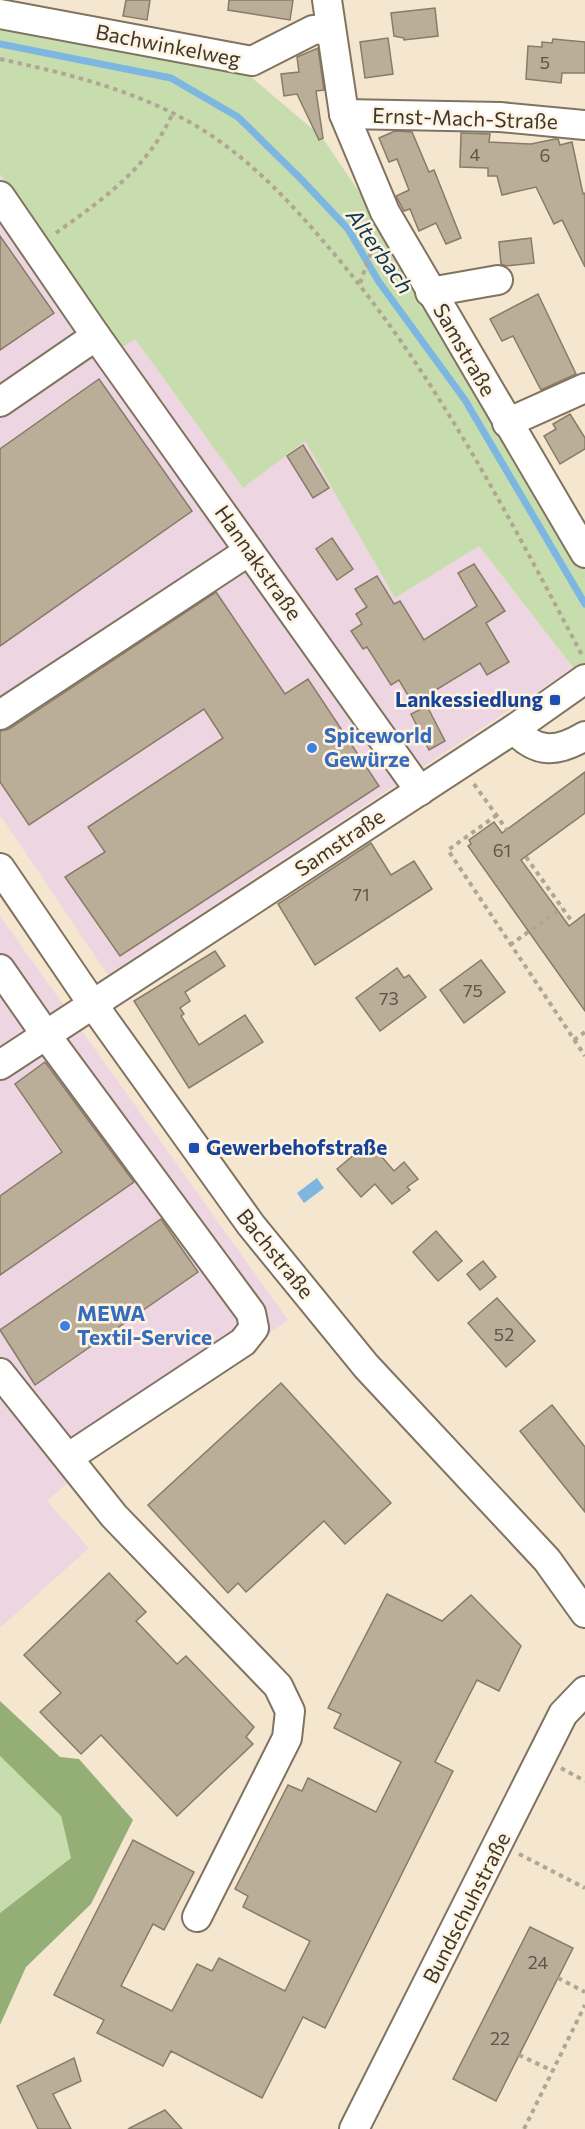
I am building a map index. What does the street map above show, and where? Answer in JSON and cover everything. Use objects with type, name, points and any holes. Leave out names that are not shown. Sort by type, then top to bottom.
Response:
[{"type":"street","name":"Samstraße","points":[[327,0],[344,114],[385,212],[585,553]]},
{"type":"street","name":"Bachwinkelweg","points":[[0,14],[252,62],[313,30],[330,29]]},
{"type":"street","name":"Ernst-Mach-Straße","points":[[344,114],[500,117],[585,125]]},
{"type":"street","name":"Hannakstraße","points":[[0,196],[96,336],[420,791]]},
{"type":"street","points":[[430,292],[498,280]]},
{"type":"street","points":[[0,402],[96,336]]},
{"type":"street","points":[[507,423],[585,388]]},
{"type":"street","points":[[0,715],[249,551]]},
{"type":"street","name":"Samstraße","points":[[94,1006],[514,729],[581,690]]},
{"type":"street","points":[[514,729],[524,741],[542,749],[566,747],[585,736]]},
{"type":"street","name":"Bachstraße","points":[[0,868],[94,1006],[251,1226],[366,1366],[547,1560],[583,1606]]},
{"type":"street","points":[[0,969],[251,1313],[254,1328],[243,1341],[69,1457]]},
{"type":"street","points":[[0,1065],[94,1006]]},
{"type":"street","points":[[0,1374],[69,1457],[114,1516],[278,1686],[290,1711],[287,1738],[196,1917]]},
{"type":"street","name":"Bundschuhstraße","points":[[354,2129],[500,1844],[563,1714],[585,1691]]},
{"type":"path","points":[[0,59],[77,76],[127,92],[211,136],[279,190],[360,283],[444,405],[513,524],[585,661]]},
{"type":"path","points":[[35,247],[106,196],[151,154],[172,116]]},
{"type":"path","points":[[360,283],[373,247]]},
{"type":"path","points":[[460,765],[507,830]]},
{"type":"path","points":[[497,816],[448,850],[585,1056]]},
{"type":"path","points":[[526,856],[573,923]]},
{"type":"path","points":[[510,945],[562,908]]},
{"type":"path","points":[[574,1040],[585,1032]]},
{"type":"path","points":[[500,1844],[585,1888]]},
{"type":"path","points":[[558,1978],[585,1992]]},
{"type":"path","points":[[524,2129],[585,2005]]},
{"type":"path","points":[[519,2055],[553,2072]]},
{"type":"shaded area","points":[[0,174],[120,348],[135,339],[243,488],[305,441],[395,598],[479,546],[573,668],[108,975],[0,815]]},
{"type":"shaded area","points":[[0,916],[288,1320],[93,1460],[47,1501],[89,1548],[0,1628]]},
{"type":"green space","points":[[0,19],[251,77],[322,137],[376,217],[585,570],[585,683],[479,546],[395,598],[305,441],[243,488],[135,339],[120,349],[0,174]]},
{"type":"green space","points":[[0,1701],[60,1757],[79,1759],[133,1820],[91,1904],[26,1967],[0,2025],[0,1913],[71,1858],[61,1816],[0,1756]]},
{"type":"green space","points":[[0,1756],[61,1816],[71,1858],[0,1913]]},
{"type":"water","points":[[317,1178],[324,1188],[304,1203],[297,1193]]},
{"type":"building","points":[[126,0],[150,0],[147,20],[123,16]]},
{"type":"building","points":[[229,0],[293,0],[290,20],[228,10]]},
{"type":"building","points":[[435,8],[438,36],[404,40],[404,38],[394,36],[391,13]]},
{"type":"building","points":[[388,38],[393,74],[365,78],[360,42]]},
{"type":"building","points":[[553,39],[585,42],[585,73],[562,73],[561,83],[526,79],[528,46],[542,47],[542,42],[552,43]]},
{"type":"building","points":[[318,48],[324,90],[316,91],[323,138],[319,140],[297,94],[284,96],[281,74],[299,72],[297,57]]},
{"type":"building","points":[[395,131],[412,132],[429,172],[434,170],[461,238],[446,244],[436,223],[419,231],[410,209],[404,211],[396,196],[409,190],[397,159],[389,162],[379,138]]},
{"type":"building","points":[[461,133],[490,134],[489,142],[531,144],[558,139],[560,145],[572,142],[583,194],[585,193],[585,267],[562,220],[554,224],[536,187],[502,195],[497,176],[488,176],[488,168],[460,167]]},
{"type":"building","points":[[0,236],[54,313],[0,350]]},
{"type":"building","points":[[531,238],[534,263],[506,266],[501,264],[499,242]]},
{"type":"building","points":[[538,294],[576,374],[541,390],[513,336],[502,341],[490,319]]},
{"type":"building","points":[[99,379],[192,511],[0,646],[0,449]]},
{"type":"building","points":[[570,414],[585,438],[585,449],[560,464],[544,436],[556,429],[553,424]]},
{"type":"building","points":[[303,445],[329,488],[313,498],[287,456]]},
{"type":"building","points":[[332,538],[353,569],[337,580],[316,549]]},
{"type":"building","points":[[474,564],[505,611],[486,623],[509,662],[487,675],[480,663],[413,704],[399,680],[391,685],[367,647],[363,649],[351,631],[362,624],[356,614],[367,607],[355,589],[377,576],[394,604],[400,601],[424,640],[477,606],[458,573]]},
{"type":"building","points":[[216,592],[285,694],[308,679],[379,786],[120,956],[65,877],[105,852],[88,827],[223,738],[204,709],[29,825],[0,782],[0,731],[9,729]]},
{"type":"building","points":[[427,706],[445,741],[429,750],[411,714]]},
{"type":"building","points":[[585,772],[585,813],[521,860],[569,926],[585,914],[585,1011],[468,846],[471,844],[469,840],[494,822],[502,833]]},
{"type":"building","points":[[371,843],[391,875],[414,861],[432,889],[315,965],[278,904]]},
{"type":"building","points":[[215,951],[225,966],[185,992],[190,1001],[180,1008],[184,1014],[181,1016],[199,1045],[245,1015],[263,1042],[189,1088],[134,1001]]},
{"type":"building","points":[[481,960],[505,992],[464,1023],[440,990]]},
{"type":"building","points":[[397,968],[404,978],[409,975],[426,997],[380,1031],[356,998]]},
{"type":"building","points":[[45,1062],[134,1182],[0,1275],[0,1196],[62,1152],[15,1084]]},
{"type":"building","points":[[369,1142],[394,1171],[404,1162],[418,1179],[407,1187],[410,1190],[392,1204],[375,1184],[361,1197],[337,1169]]},
{"type":"building","points":[[161,1219],[198,1272],[35,1385],[0,1330]]},
{"type":"building","points":[[436,1231],[462,1261],[438,1281],[413,1252]]},
{"type":"building","points":[[483,1261],[496,1277],[480,1290],[467,1274]]},
{"type":"building","points":[[497,1298],[535,1341],[506,1367],[468,1323]]},
{"type":"building","points":[[281,1383],[391,1503],[345,1544],[324,1521],[246,1592],[238,1583],[228,1593],[148,1505]]},
{"type":"building","points":[[552,1405],[585,1447],[585,1512],[520,1431]]},
{"type":"building","points":[[109,1573],[146,1612],[136,1621],[177,1664],[186,1656],[254,1727],[246,1737],[253,1744],[177,1816],[101,1735],[81,1754],[40,1712],[61,1693],[24,1655]]},
{"type":"building","points":[[387,1594],[442,1621],[471,1595],[521,1646],[499,1691],[477,1680],[435,1762],[453,1771],[325,2028],[303,2017],[262,2098],[171,2051],[163,2066],[97,2033],[104,2020],[54,1995],[133,1840],[194,1872],[164,1930],[153,1924],[121,1986],[172,2011],[197,1964],[212,1971],[219,1958],[285,1991],[310,1941],[243,1907],[248,1896],[235,1889],[288,1785],[302,1791],[308,1778],[376,1812],[401,1762],[334,1728],[341,1714],[328,1708]]},
{"type":"building","points":[[530,1927],[573,1948],[496,2101],[453,2079]]},
{"type":"building","points":[[74,2058],[81,2081],[53,2094],[71,2129],[38,2129],[17,2086]]},
{"type":"building","points":[[165,2110],[182,2129],[128,2129]]},
{"type":"waterway","name":"Alterbach","points":[[0,44],[171,78],[238,117],[348,229],[379,282],[465,400],[585,604]]},
{"type":"place","name":"Lankessiedlung","points":[[555,700]]},
{"type":"place","name":"Spiceworld Gewürze","points":[[312,748]]},
{"type":"place","name":"Gewerbehofstraße","points":[[194,1148]]},
{"type":"place","name":"MEWA Textil-Service","points":[[65,1326]]}]
